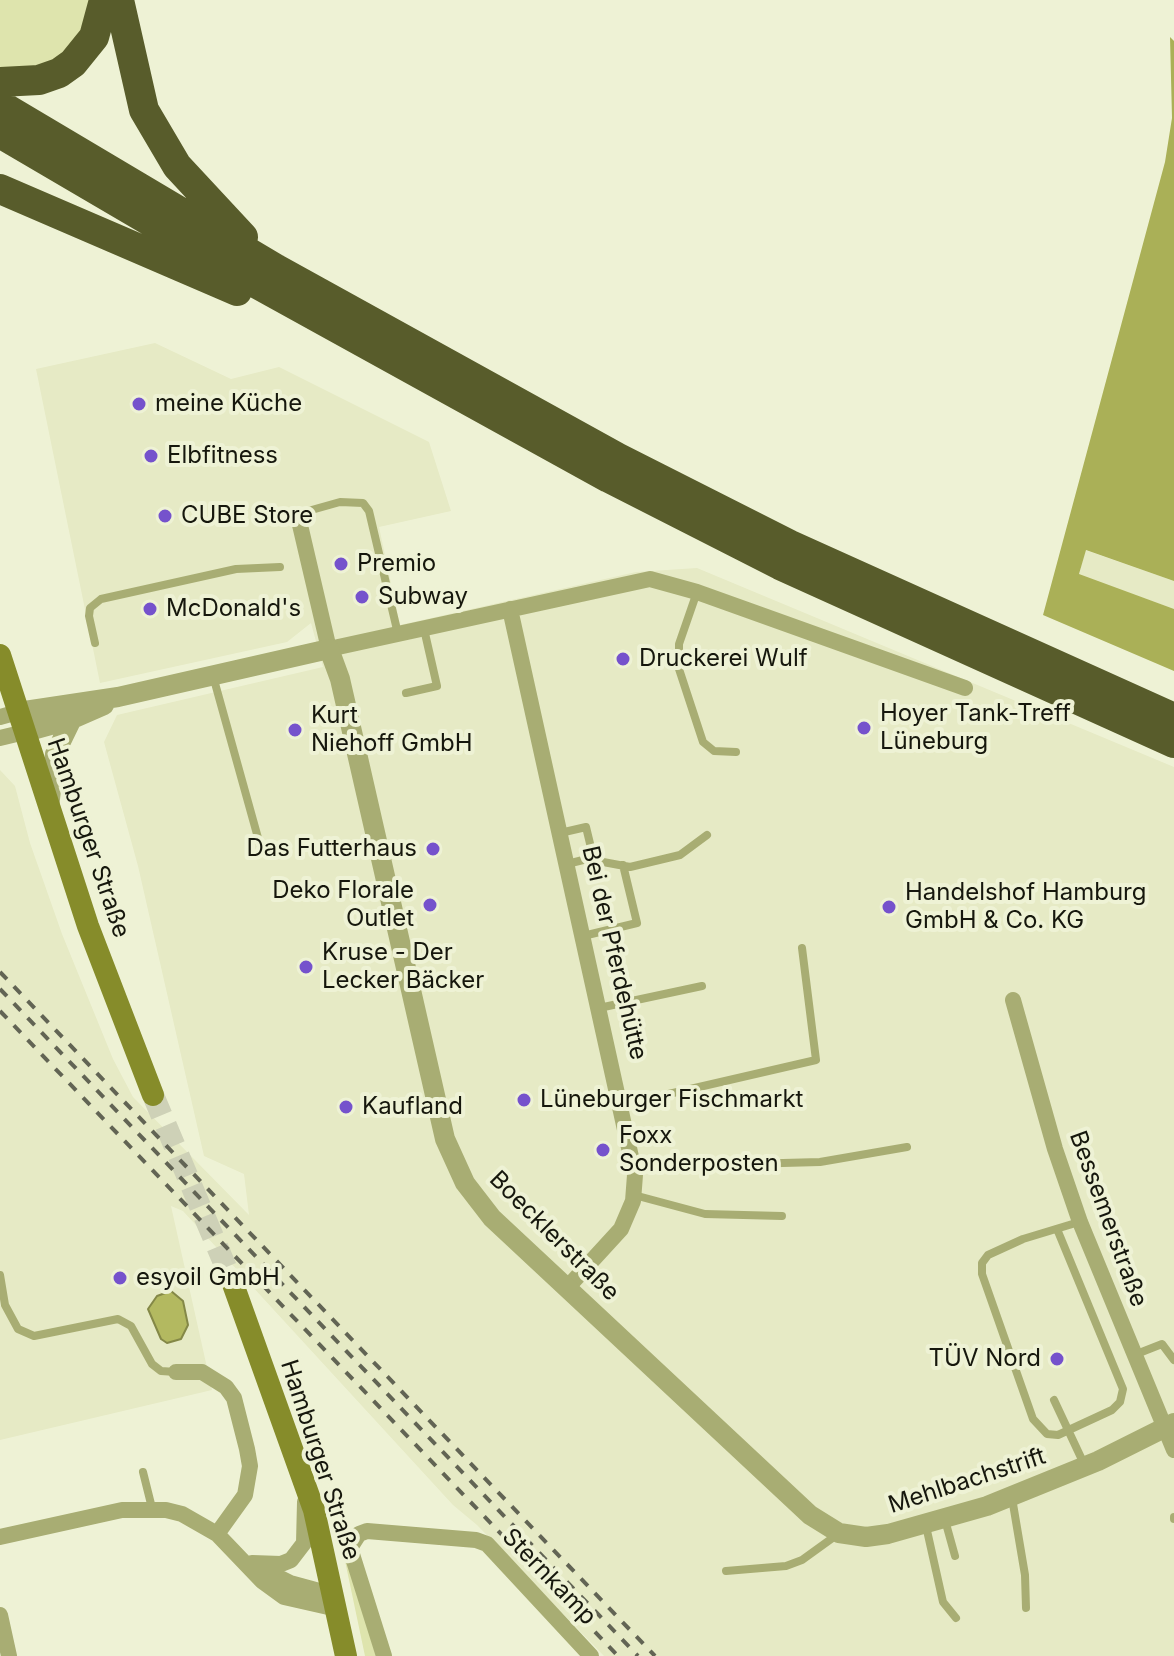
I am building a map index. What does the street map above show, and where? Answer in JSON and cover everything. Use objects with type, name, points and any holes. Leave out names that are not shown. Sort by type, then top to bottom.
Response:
[{"type":"highway","points":[[0,82],[39,80],[59,73],[73,63],[94,37],[104,0]]},
{"type":"highway","points":[[119,0],[144,110],[159,139],[194,187],[276,269]]},
{"type":"highway","points":[[0,105],[276,269],[618,458],[763,531],[1174,718]]},
{"type":"highway","points":[[0,133],[380,353],[609,478],[780,565],[1174,743]]},
{"type":"highway","points":[[0,189],[380,353]]},
{"type":"main road","name":"Hamburger Straße","points":[[0,655],[14,720],[153,1095]]},
{"type":"main road","name":"Hamburger Straße","points":[[233,1284],[305,1483],[336,1602],[346,1656]]},
{"type":"street","points":[[300,525],[329,649]]},
{"type":"street","points":[[14,720],[650,579],[697,592],[965,688]]},
{"type":"street","name":"Bei der Pferdehütte","points":[[510,609],[634,1167],[634,1195],[628,1215],[611,1243],[567,1288]]},
{"type":"street","name":"Boecklerstraße","points":[[329,649],[340,679],[386,911],[450,1154],[483,1207],[810,1515],[839,1533]]},
{"type":"street","points":[[14,720],[72,719],[118,697]]},
{"type":"street","points":[[49,808],[55,754],[72,719]]},
{"type":"street","name":"Hamburger Straße","points":[[0,738],[14,720]]},
{"type":"street","name":"Bessemerstraße","points":[[1013,1000],[1055,1149],[1080,1222],[1133,1355],[1169,1426],[1174,1450]]},
{"type":"street","points":[[176,1372],[202,1372],[226,1387],[234,1398],[247,1449],[250,1466],[245,1495],[217,1534]]},
{"type":"street","name":"Mehlbachstrift","points":[[839,1533],[866,1537],[935,1522],[1011,1497],[1085,1467],[1169,1426]]},
{"type":"street","points":[[247,1561],[281,1564],[298,1552],[304,1543],[305,1483]]},
{"type":"street","points":[[0,1537],[122,1510],[152,1508],[182,1514],[217,1534],[247,1561],[336,1602]]},
{"type":"street","name":"Sternkamp","points":[[384,1656],[350,1548],[359,1534],[367,1531],[413,1533],[487,1544],[591,1656]]},
{"type":"street","points":[[0,1615],[9,1656]]},
{"type":"lane","points":[[300,525],[308,511],[340,502],[363,503],[369,511],[398,634]]},
{"type":"lane","points":[[95,643],[90,608],[101,599],[236,569],[280,567]]},
{"type":"lane","points":[[697,592],[679,644],[679,669],[703,742],[714,751],[736,752]]},
{"type":"lane","points":[[406,693],[437,686],[424,628]]},
{"type":"lane","points":[[213,675],[260,845]]},
{"type":"lane","points":[[560,833],[586,827],[594,860]]},
{"type":"lane","points":[[567,864],[594,860],[630,867],[680,855],[707,835]]},
{"type":"lane","points":[[583,936],[637,923],[623,865]]},
{"type":"lane","points":[[621,1105],[816,1060],[802,948]]},
{"type":"lane","points":[[599,1008],[702,986]]},
{"type":"lane","points":[[634,1167],[820,1162],[907,1147]]},
{"type":"lane","points":[[634,1195],[705,1214],[782,1216]]},
{"type":"lane","points":[[1057,1229],[1123,1389],[1120,1402],[1112,1410],[1068,1431],[1047,1434],[1039,1428],[1005,1343],[982,1274],[982,1263],[1000,1249],[1057,1229],[1080,1222]]},
{"type":"lane","points":[[0,1275],[5,1305],[18,1329],[34,1336],[118,1319],[131,1326],[152,1364],[161,1371],[176,1372]]},
{"type":"lane","points":[[1133,1355],[1162,1344],[1174,1360]]},
{"type":"lane","points":[[1054,1400],[1085,1467]]},
{"type":"lane","points":[[143,1472],[152,1508]]},
{"type":"lane","points":[[1011,1497],[1025,1575],[1026,1608]]},
{"type":"lane","points":[[935,1522],[955,1556]]},
{"type":"lane","points":[[935,1522],[943,1602],[956,1618]]},
{"type":"lane","points":[[726,1571],[786,1566],[802,1560],[839,1533]]},
{"type":"shaded area","points":[[0,0],[95,0],[93,14],[57,62],[0,73]]},
{"type":"shaded area","points":[[1170,37],[1174,41],[1174,581],[1086,550],[1079,574],[1174,609],[1174,671],[1043,615],[1165,162],[1172,118]]},
{"type":"shaded area","points":[[155,343],[231,379],[279,367],[429,442],[451,511],[379,527],[400,625],[636,572],[697,568],[1174,767],[1174,1656],[604,1656],[477,1525],[453,1505],[183,1211],[171,1206],[212,1390],[0,1440],[0,770],[15,786],[30,843],[62,934],[113,1059],[133,1097],[249,1215],[244,1174],[204,1156],[138,866],[104,742],[117,715],[323,667],[311,623],[287,642],[100,683],[36,369]]},
{"type":"shaded area","points":[[1085,550],[1174,581],[1174,609],[1079,575]]},
{"type":"shaded area","points":[[171,1291],[183,1301],[188,1325],[181,1339],[167,1343],[161,1339],[148,1309],[157,1296]]},
{"type":"shaded area","points":[[326,1494],[345,1537],[343,1546],[376,1656],[365,1656],[344,1556]]},
{"type":"tunnel","points":[[153,1095],[233,1284]]},
{"type":"railway","points":[[0,972],[655,1656]]},
{"type":"railway","points":[[0,989],[638,1656]]},
{"type":"railway","points":[[0,1011],[618,1656]]},
{"type":"place","name":"meine Küche","points":[[139,404]]},
{"type":"place","name":"Elbfitness","points":[[151,456]]},
{"type":"place","name":"CUBE Store","points":[[165,516]]},
{"type":"place","name":"Premio","points":[[341,564]]},
{"type":"place","name":"Subway","points":[[362,597]]},
{"type":"place","name":"McDonald's","points":[[150,609]]},
{"type":"place","name":"Druckerei Wulf","points":[[623,659]]},
{"type":"place","name":"Hoyer Tank-Treff Lüneburg","points":[[864,728]]},
{"type":"place","name":"Kurt Niehoff GmbH","points":[[295,730]]},
{"type":"place","name":"Das Futterhaus","points":[[433,849]]},
{"type":"place","name":"Deko Florale Outlet","points":[[430,905]]},
{"type":"place","name":"Handelshof Hamburg GmbH & Co. KG","points":[[889,907]]},
{"type":"place","name":"Kruse - Der Lecker Bäcker","points":[[306,967]]},
{"type":"place","name":"Lüneburger Fischmarkt","points":[[524,1100]]},
{"type":"place","name":"Kaufland","points":[[346,1107]]},
{"type":"place","name":"Foxx Sonderposten","points":[[603,1150]]},
{"type":"place","name":"esyoil GmbH","points":[[120,1278]]},
{"type":"place","name":"TÜV Nord","points":[[1057,1359]]}]
